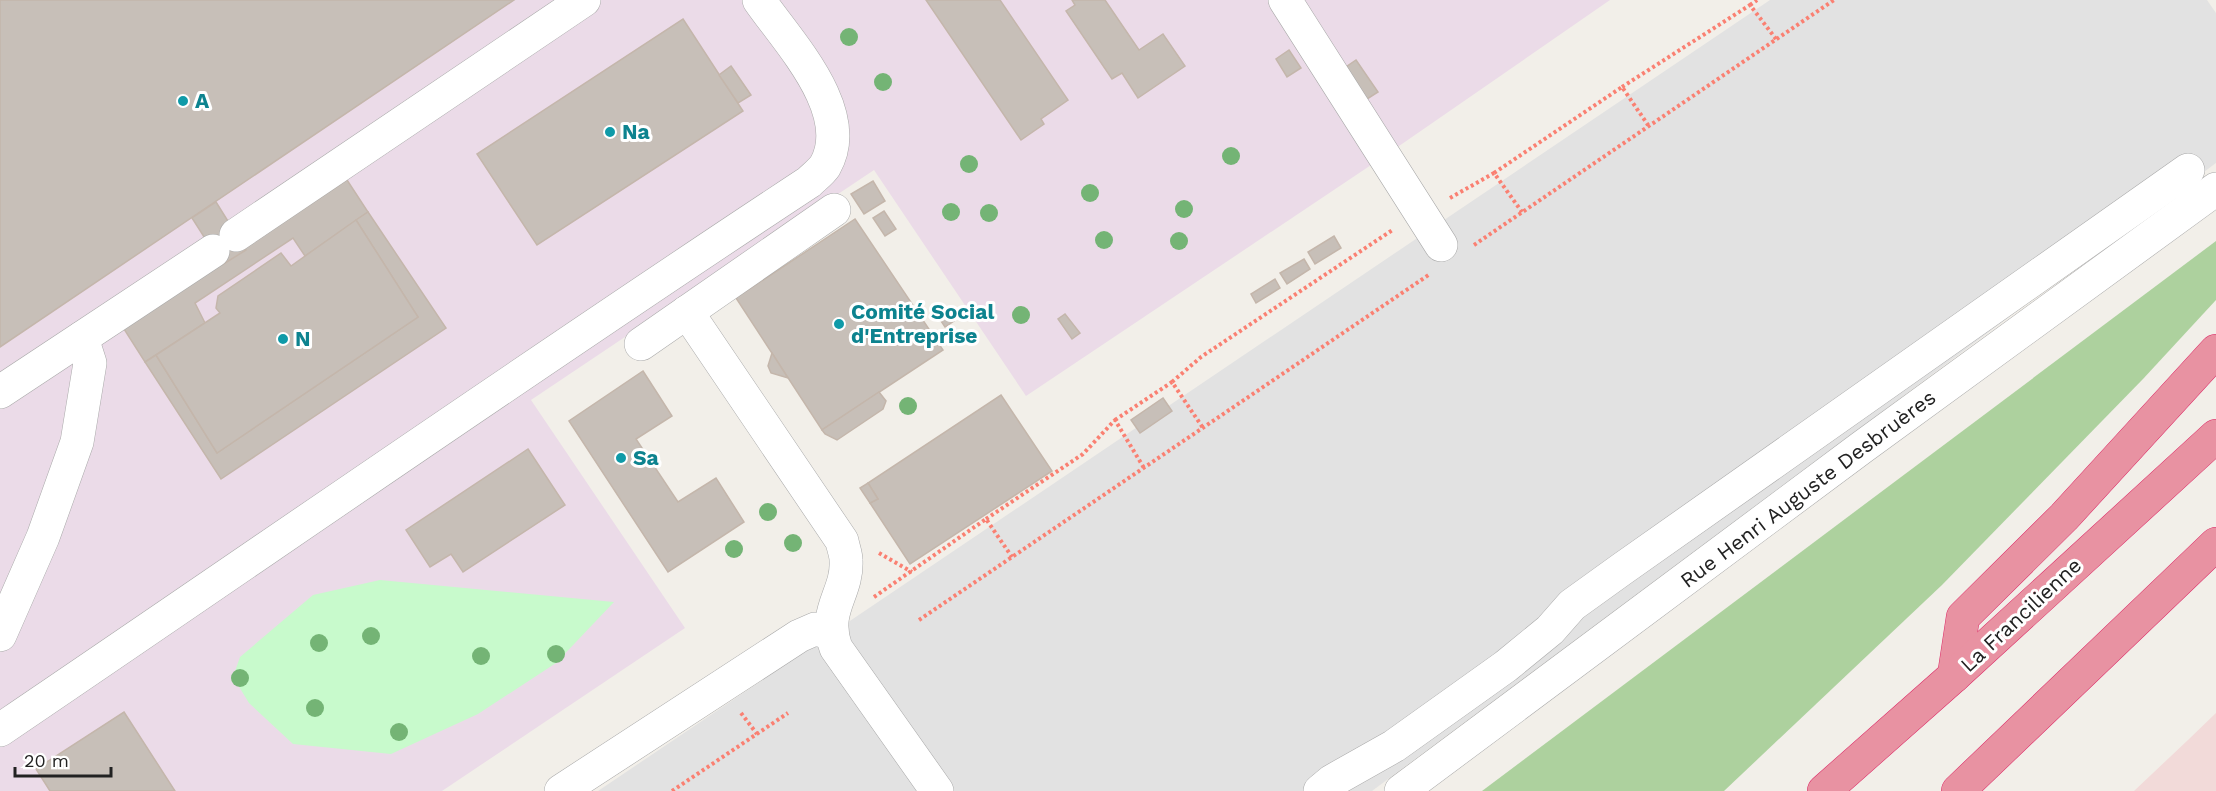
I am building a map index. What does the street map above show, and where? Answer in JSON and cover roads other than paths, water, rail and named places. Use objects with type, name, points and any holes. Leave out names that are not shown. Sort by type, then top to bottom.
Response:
[{"type":"highway","points":[[1954,676],[1963,617],[2064,517],[2216,351]]},
{"type":"highway","name":"La Francilienne","points":[[1824,791],[1954,676],[2216,436]]},
{"type":"highway","points":[[1958,791],[2216,544]]},
{"type":"highway","points":[[2074,681],[2126,663],[2216,576]]},
{"type":"lane","points":[[0,392],[584,0]]},
{"type":"lane","points":[[0,730],[456,421],[588,328],[809,182],[825,167],[832,150],[831,110],[823,92],[759,0]]},
{"type":"lane","points":[[1285,0],[1422,214],[1450,253]]},
{"type":"lane","points":[[1320,791],[1332,781],[1394,746],[1506,666],[1550,630],[1572,605],[1622,568],[2188,170]]},
{"type":"lane","name":"Rue Henri Auguste Desbruères","points":[[1401,791],[1861,448],[2216,189]]},
{"type":"lane","points":[[641,344],[834,210]]},
{"type":"lane","points":[[687,312],[842,541],[846,561],[832,622],[836,648],[937,791]]},
{"type":"lane","points":[[0,634],[43,537],[77,442],[90,363],[82,338]]},
{"type":"lane","points":[[1622,568],[1648,608]]},
{"type":"lane","points":[[561,791],[799,636],[832,622]]},
{"type":"place","name":"A","points":[[183,101]]},
{"type":"place","name":"Na","points":[[610,132]]},
{"type":"place","name":"Comité Social d'Entreprise","points":[[839,324]]},
{"type":"place","name":"N","points":[[283,339]]},
{"type":"place","name":"Sa","points":[[621,458]]}]
